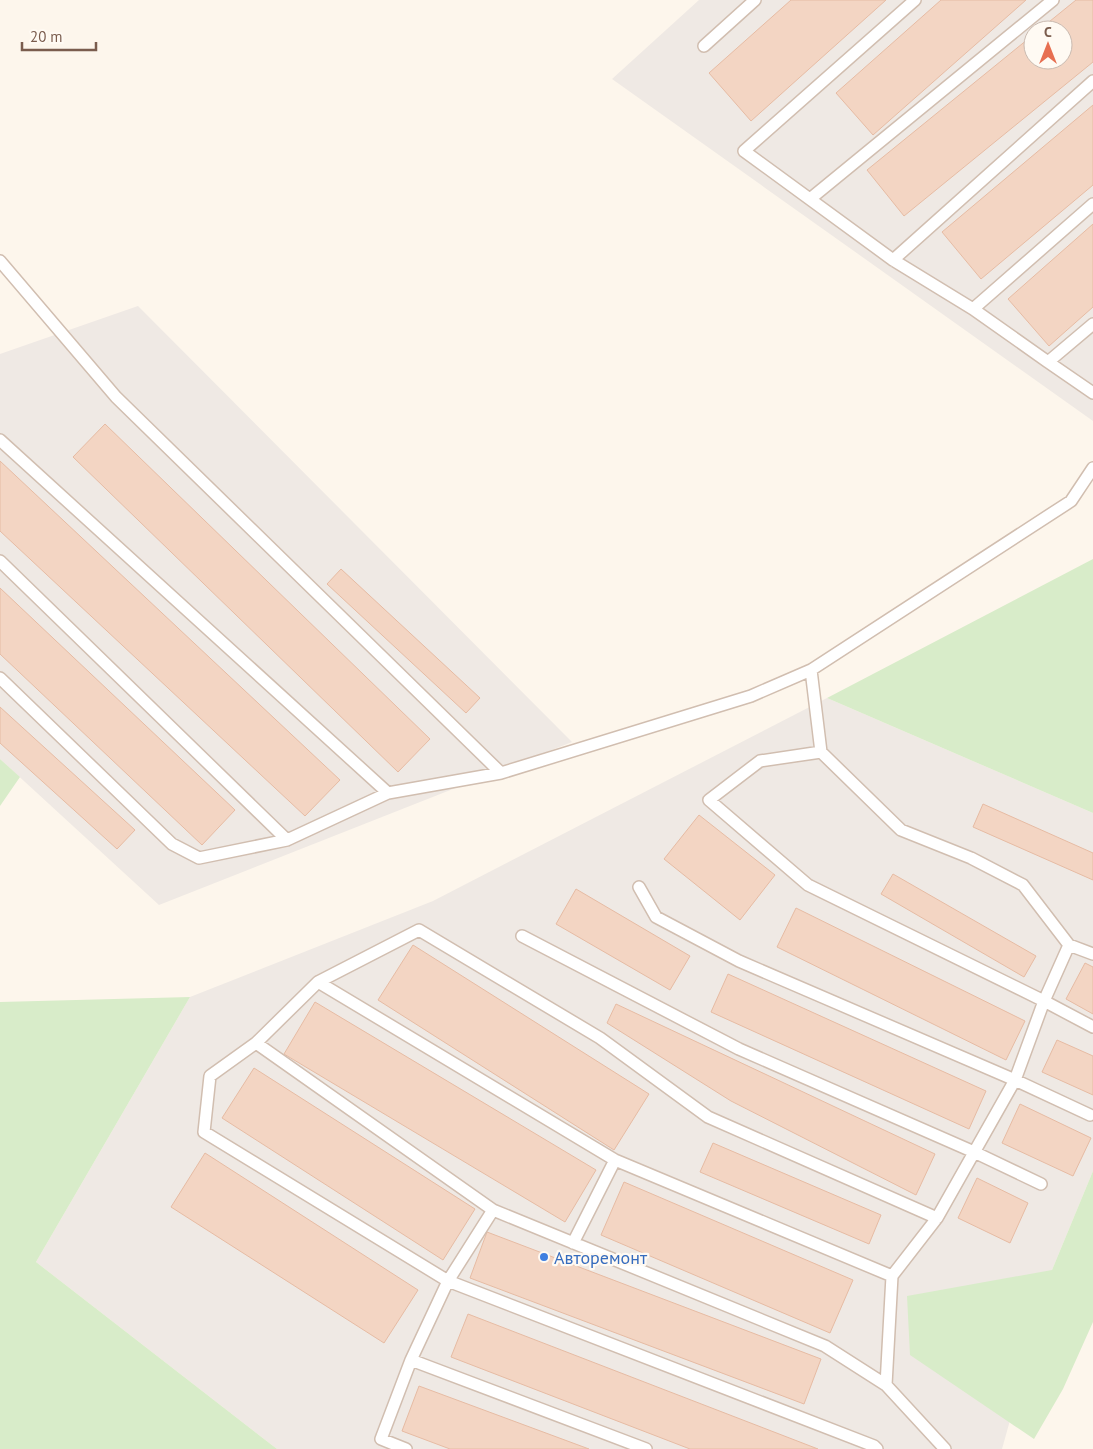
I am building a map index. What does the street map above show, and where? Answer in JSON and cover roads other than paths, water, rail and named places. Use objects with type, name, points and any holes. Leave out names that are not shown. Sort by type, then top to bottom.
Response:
[{"type":"lane","points":[[704,46],[755,0]]},
{"type":"lane","points":[[915,0],[744,151],[893,260],[973,309],[1093,393]]},
{"type":"lane","points":[[810,200],[1053,0]]},
{"type":"lane","points":[[893,260],[1093,81]]},
{"type":"lane","points":[[973,309],[1093,204]]},
{"type":"lane","points":[[0,261],[116,397],[501,773]]},
{"type":"lane","points":[[1048,362],[1093,324]]},
{"type":"lane","points":[[0,440],[388,793]]},
{"type":"lane","points":[[0,678],[172,844],[200,858],[286,840],[388,793],[501,773],[751,696],[811,670],[1071,501],[1093,468]]},
{"type":"lane","points":[[0,561],[286,840]]},
{"type":"lane","points":[[811,670],[821,752],[901,830],[971,858],[1023,885],[1069,945],[1093,954]]},
{"type":"lane","points":[[821,752],[760,761],[709,800],[808,885],[1093,1027]]},
{"type":"lane","points":[[639,887],[656,917],[739,961],[1015,1080],[1090,1115]]},
{"type":"lane","points":[[877,1449],[874,1446],[448,1281],[204,1132],[210,1076],[256,1043],[318,982],[419,930],[600,1038],[708,1117],[937,1218]]},
{"type":"lane","points":[[522,936],[739,1050],[974,1152],[1041,1184]]},
{"type":"lane","points":[[886,1385],[892,1276],[937,1218],[1015,1080],[1044,1001],[1069,945]]},
{"type":"lane","points":[[318,982],[615,1160],[892,1276]]},
{"type":"lane","points":[[256,1043],[492,1210],[825,1346],[886,1385],[945,1449]]},
{"type":"lane","points":[[573,1243],[615,1160]]},
{"type":"lane","points":[[406,1449],[381,1439],[411,1360],[448,1281],[492,1210]]},
{"type":"lane","points":[[411,1360],[646,1449]]},
{"type":"place","name":"Авторемонт","points":[[544,1257]]}]
